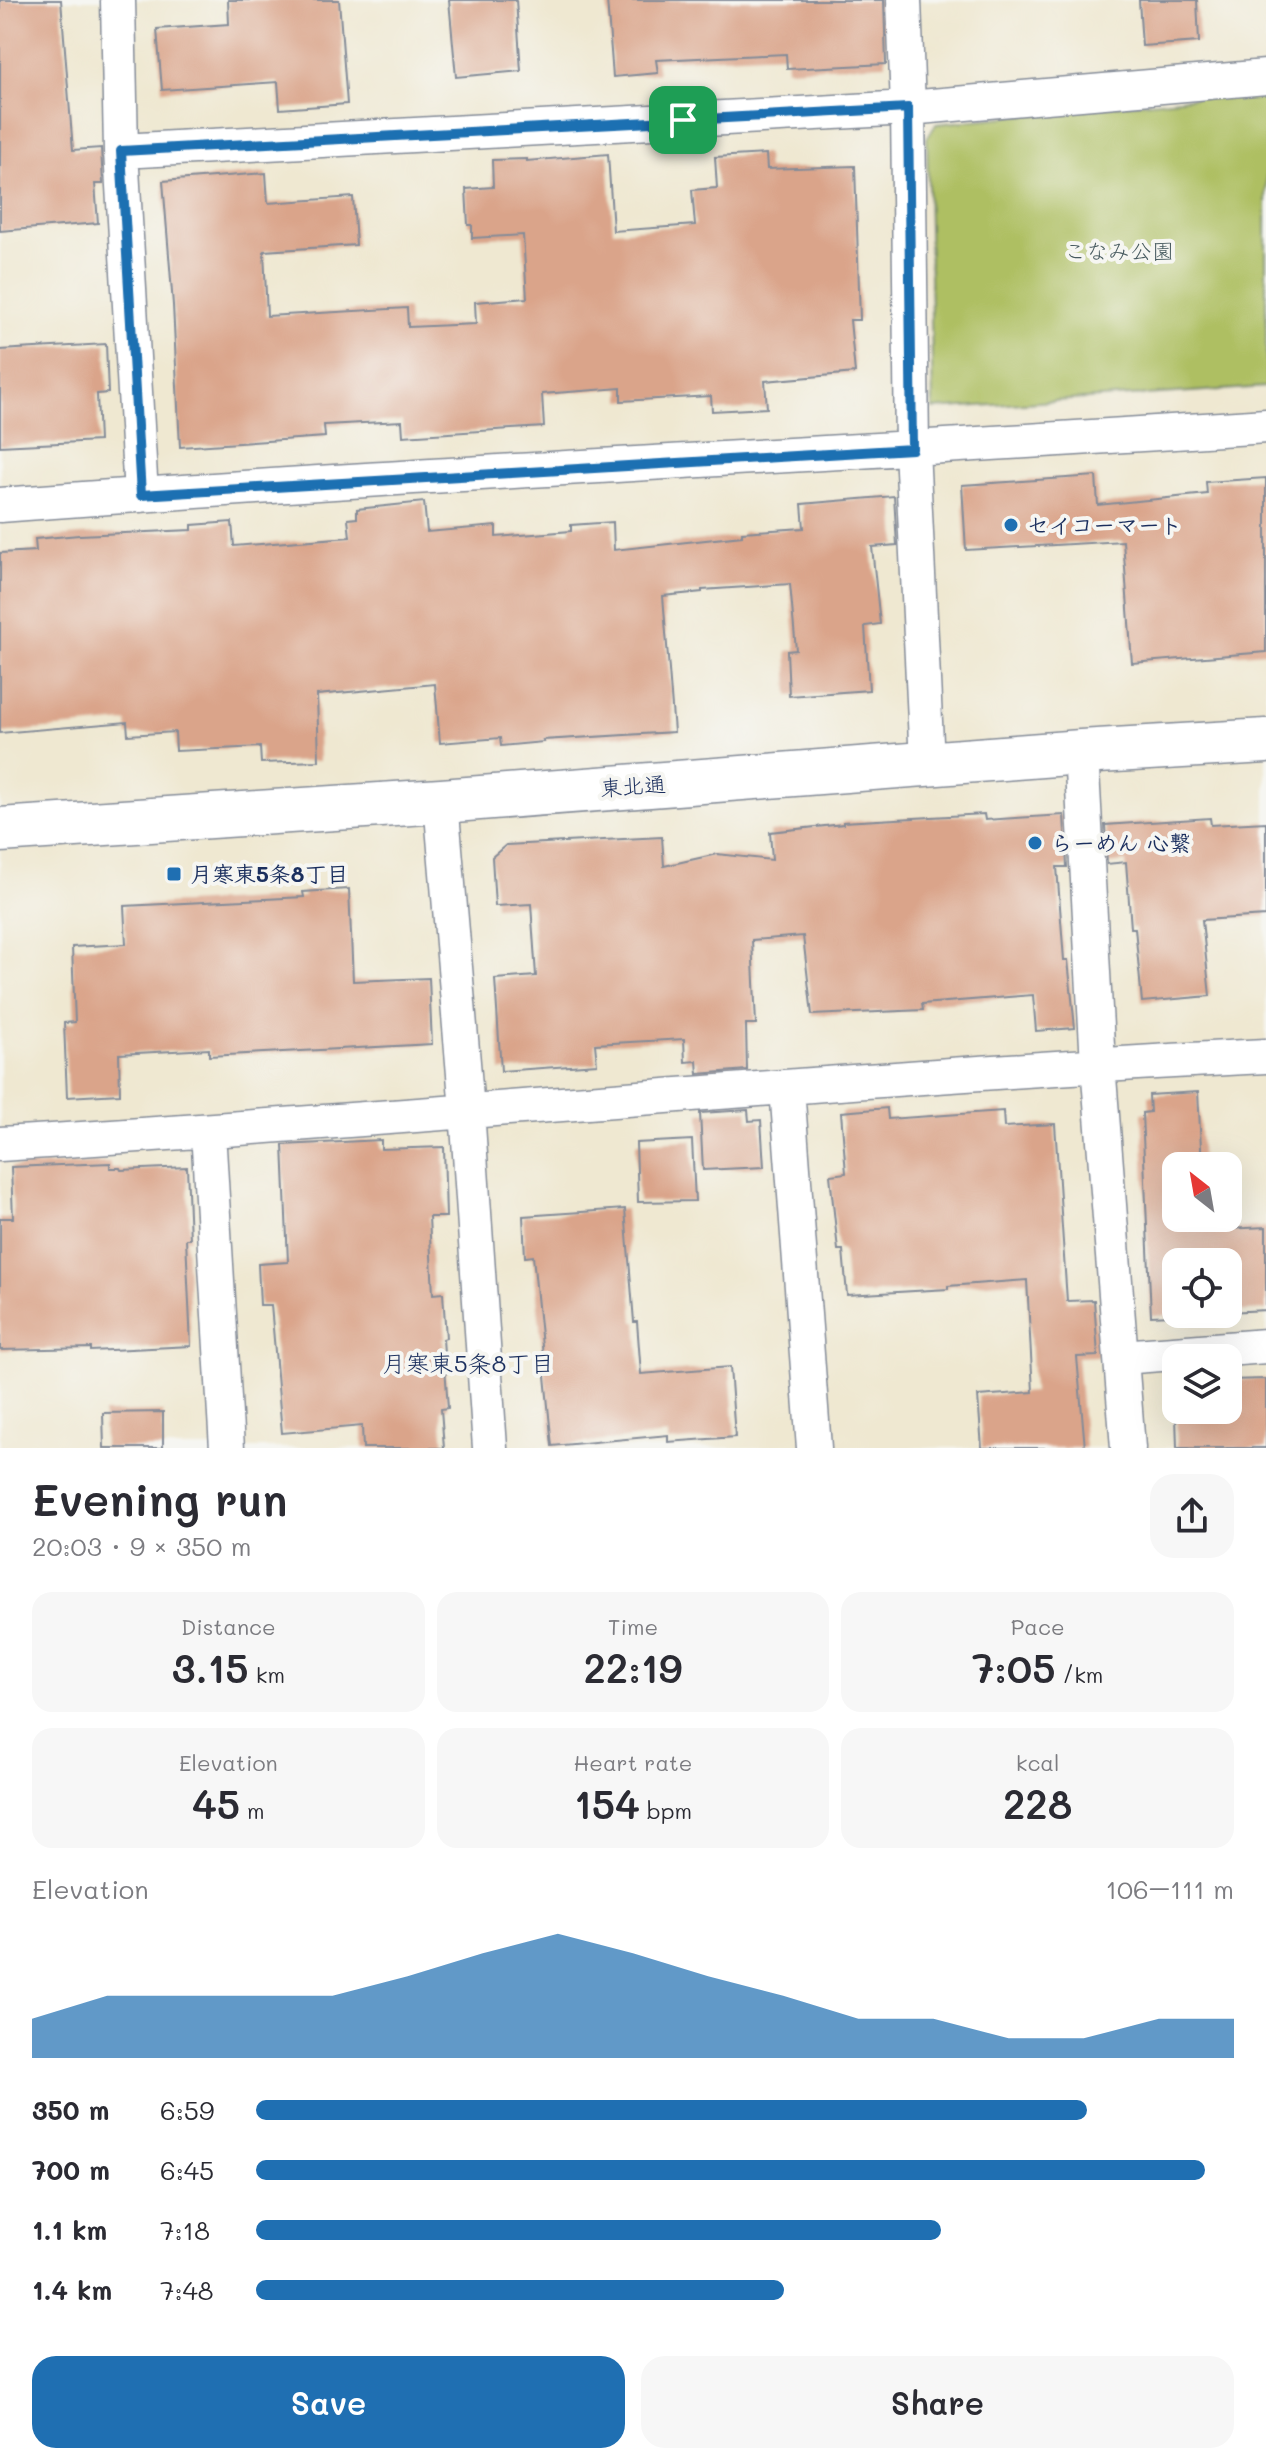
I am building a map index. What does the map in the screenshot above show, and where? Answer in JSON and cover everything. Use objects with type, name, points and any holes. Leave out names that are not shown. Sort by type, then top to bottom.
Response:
[{"type":"street","points":[[118,0],[121,151],[141,495]]},
{"type":"street","points":[[904,0],[912,449],[927,763]]},
{"type":"street","points":[[121,151],[908,108],[1266,77]]},
{"type":"street","points":[[0,505],[1266,426]]},
{"type":"street","name":"東北通","points":[[0,830],[1266,741]]},
{"type":"street","points":[[1081,752],[1098,1064],[1128,1448]]},
{"type":"street","points":[[441,801],[467,1110],[490,1448]]},
{"type":"street","points":[[0,1144],[1098,1064],[1266,1056]]},
{"type":"street","points":[[787,1088],[814,1448]]},
{"type":"street","points":[[208,1131],[227,1448]]},
{"type":"street","points":[[1121,1357],[1266,1346]]},
{"type":"green space","name":"こなみ公園","points":[[1266,90],[1266,387],[933,409],[927,138],[936,124]]},
{"type":"building","points":[[0,0],[61,0],[73,150],[101,148],[103,184],[95,184],[98,223],[0,231]]},
{"type":"building","points":[[228,0],[339,0],[347,104],[280,109],[278,82],[162,90],[157,29],[229,24]]},
{"type":"building","points":[[449,0],[516,0],[521,71],[456,77]]},
{"type":"building","points":[[607,0],[884,0],[886,64],[787,69],[786,54],[656,60],[658,73],[613,77]]},
{"type":"building","points":[[1139,0],[1197,0],[1199,42],[1142,46]]},
{"type":"building","points":[[608,154],[613,231],[695,225],[692,190],[717,188],[715,157],[766,154],[767,169],[855,166],[860,320],[850,320],[855,373],[765,381],[767,408],[712,411],[711,396],[621,401],[621,388],[542,394],[544,427],[403,436],[402,421],[324,425],[325,437],[180,447],[163,181],[266,173],[268,203],[353,197],[356,245],[264,251],[267,316],[407,308],[408,327],[476,324],[475,302],[527,298],[523,235],[472,238],[466,189],[493,187],[492,160],[527,161]]},
{"type":"building","points":[[106,344],[108,393],[97,394],[99,441],[0,446],[0,350]]},
{"type":"building","points":[[1096,476],[1098,505],[1207,494],[1206,482],[1266,478],[1266,652],[1132,663],[1123,541],[966,550],[962,485]]},
{"type":"building","points":[[894,496],[897,545],[872,547],[880,624],[865,626],[869,690],[789,696],[787,651],[796,650],[790,584],[663,596],[674,732],[543,740],[501,746],[500,738],[440,743],[435,684],[317,695],[319,761],[261,763],[260,747],[176,751],[175,732],[128,735],[127,722],[0,733],[0,553],[36,551],[35,539],[192,530],[192,525],[232,522],[234,546],[350,537],[348,519],[357,518],[357,509],[424,502],[427,532],[496,526],[496,537],[571,531],[571,525],[613,522],[614,550],[742,536],[742,532],[804,528],[802,504]]},
{"type":"building","points":[[984,814],[985,820],[1064,815],[1067,867],[1057,867],[1064,960],[1068,960],[1075,1028],[1036,1031],[1033,995],[922,1004],[923,1010],[812,1015],[803,936],[752,940],[756,1024],[746,1024],[747,1070],[698,1074],[697,1061],[685,1062],[684,1039],[595,1044],[597,1064],[501,1071],[495,979],[536,976],[531,904],[495,906],[492,857],[506,845],[662,837],[664,866],[717,854],[772,860],[770,832],[843,822]]},
{"type":"building","points":[[1210,818],[1211,825],[1266,822],[1266,916],[1202,920],[1210,996],[1142,1002],[1135,928],[1131,928],[1126,862],[1107,864],[1105,825]]},
{"type":"building","points":[[349,889],[353,981],[429,978],[432,1044],[209,1056],[209,1049],[119,1054],[120,1094],[67,1097],[64,1023],[75,1022],[72,947],[126,944],[124,906],[304,897],[303,892]]},
{"type":"building","points":[[1198,1092],[1201,1152],[1162,1152],[1162,1232],[1242,1232],[1242,1228],[1266,1227],[1266,1310],[1242,1311],[1242,1248],[1162,1248],[1162,1315],[1151,1316],[1142,1113],[1150,1112],[1149,1095]]},
{"type":"building","points":[[887,1108],[888,1119],[1003,1111],[1004,1127],[1055,1124],[1067,1301],[1094,1300],[1098,1356],[1077,1357],[1085,1448],[982,1448],[978,1396],[1033,1392],[1027,1280],[948,1286],[948,1289],[847,1295],[843,1250],[838,1250],[830,1175],[846,1173],[841,1112]]},
{"type":"building","points":[[748,1110],[749,1121],[761,1120],[764,1167],[703,1170],[700,1113]]},
{"type":"building","points":[[381,1140],[381,1149],[444,1147],[446,1217],[429,1217],[433,1294],[443,1293],[446,1338],[443,1339],[448,1408],[441,1409],[444,1448],[363,1448],[362,1426],[282,1433],[271,1305],[260,1305],[258,1264],[288,1262],[283,1145]]},
{"type":"building","points":[[692,1140],[695,1201],[638,1202],[636,1143]]},
{"type":"building","points":[[110,1163],[110,1168],[121,1170],[187,1167],[190,1239],[186,1239],[191,1346],[91,1351],[91,1348],[0,1350],[0,1218],[13,1218],[11,1167]]},
{"type":"building","points":[[625,1209],[641,1374],[730,1367],[735,1437],[668,1442],[668,1435],[552,1446],[533,1256],[525,1257],[523,1216]]},
{"type":"building","points":[[1266,1379],[1266,1448],[1177,1448],[1176,1424],[1242,1424],[1242,1380]]},
{"type":"building","points":[[163,1412],[163,1448],[104,1448],[103,1413]]},
{"type":"place","name":"セイコーマート","points":[[1011,525]]},
{"type":"place","name":"らーめん 心繋","points":[[1035,843]]},
{"type":"place","name":"月寒東5条8丁目","points":[[174,874]]},
{"type":"district","name":"月寒東5条8丁目","points":[[468,1364]]},
{"type":"route","points":[[908,108],[912,449],[141,495],[121,151],[683,120],[908,108]]}]
